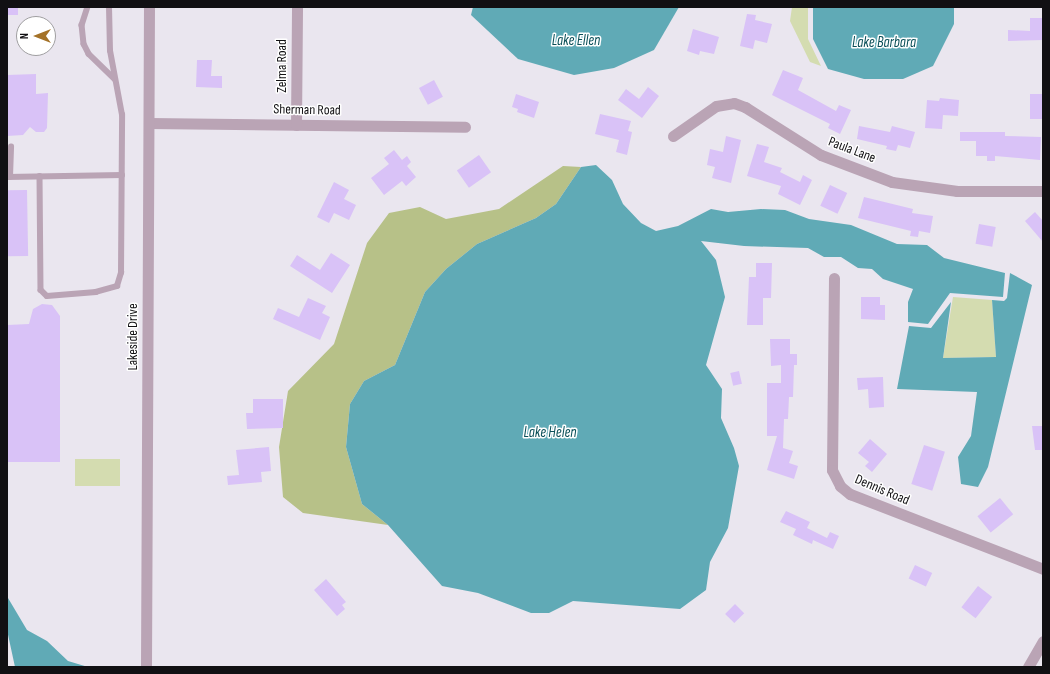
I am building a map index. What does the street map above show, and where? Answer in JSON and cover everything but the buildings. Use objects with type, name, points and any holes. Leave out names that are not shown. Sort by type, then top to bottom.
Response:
[{"type":"street","name":"Lakeside Drive","points":[[146,667],[149,7]]},
{"type":"street","name":"Zelma Road","points":[[296,125],[297,7]]},
{"type":"street","name":"Paula Lane","points":[[673,136],[716,106],[734,103],[745,107],[821,156],[892,182],[957,191],[1043,191]]},
{"type":"street","name":"Sherman Road","points":[[149,123],[465,127]]},
{"type":"street","name":"Dennis Road","points":[[834,278],[832,470],[840,486],[850,494],[1043,569]]},
{"type":"street","points":[[1028,667],[1043,641]]},
{"type":"lane","points":[[88,7],[82,25],[84,44],[89,54],[115,80]]},
{"type":"lane","points":[[40,176],[41,290],[47,296],[96,292],[117,286],[121,273],[122,114],[110,52],[109,7]]},
{"type":"lane","points":[[11,147],[9,177],[122,175]]},
{"type":"green space","points":[[792,7],[808,7],[808,39],[821,66],[810,62],[790,21]]},
{"type":"green space","points":[[563,166],[581,167],[556,204],[536,218],[477,244],[446,269],[425,292],[395,365],[364,381],[350,404],[346,447],[362,504],[388,525],[303,513],[283,497],[279,447],[288,391],[334,344],[367,243],[389,213],[420,207],[446,219],[499,209]]},
{"type":"green space","points":[[953,297],[992,300],[996,357],[943,358]]},
{"type":"green space","points":[[75,459],[120,459],[120,486],[75,486]]},
{"type":"water","name":"Lake Ellen","points":[[473,7],[679,7],[654,50],[614,68],[574,75],[518,59],[471,15]]},
{"type":"water","name":"Lake Barbara","points":[[813,7],[954,7],[954,24],[933,66],[903,79],[864,79],[828,69],[813,39]]},
{"type":"water","name":"Lake Helen","points":[[596,165],[612,180],[623,204],[641,223],[656,231],[678,226],[711,209],[728,212],[761,209],[785,210],[809,219],[851,225],[897,244],[927,245],[944,258],[1005,273],[1003,297],[950,293],[928,324],[908,322],[908,302],[913,289],[883,279],[872,269],[858,268],[841,257],[824,257],[808,248],[744,246],[701,241],[716,260],[725,297],[706,365],[722,389],[721,418],[734,448],[739,466],[728,528],[710,562],[706,590],[680,609],[573,601],[549,613],[531,613],[478,593],[442,586],[388,525],[362,504],[346,447],[350,404],[364,381],[395,365],[425,292],[446,269],[477,244],[536,218],[556,204],[581,167]]},
{"type":"water","points":[[1010,273],[1032,285],[988,467],[978,487],[961,484],[958,457],[971,436],[977,392],[897,389],[909,326],[931,328],[951,302],[943,358],[996,357],[992,300],[1004,301],[1007,298]]},
{"type":"water","points":[[8,598],[27,630],[47,641],[68,661],[88,667],[15,667],[7,630]]}]
